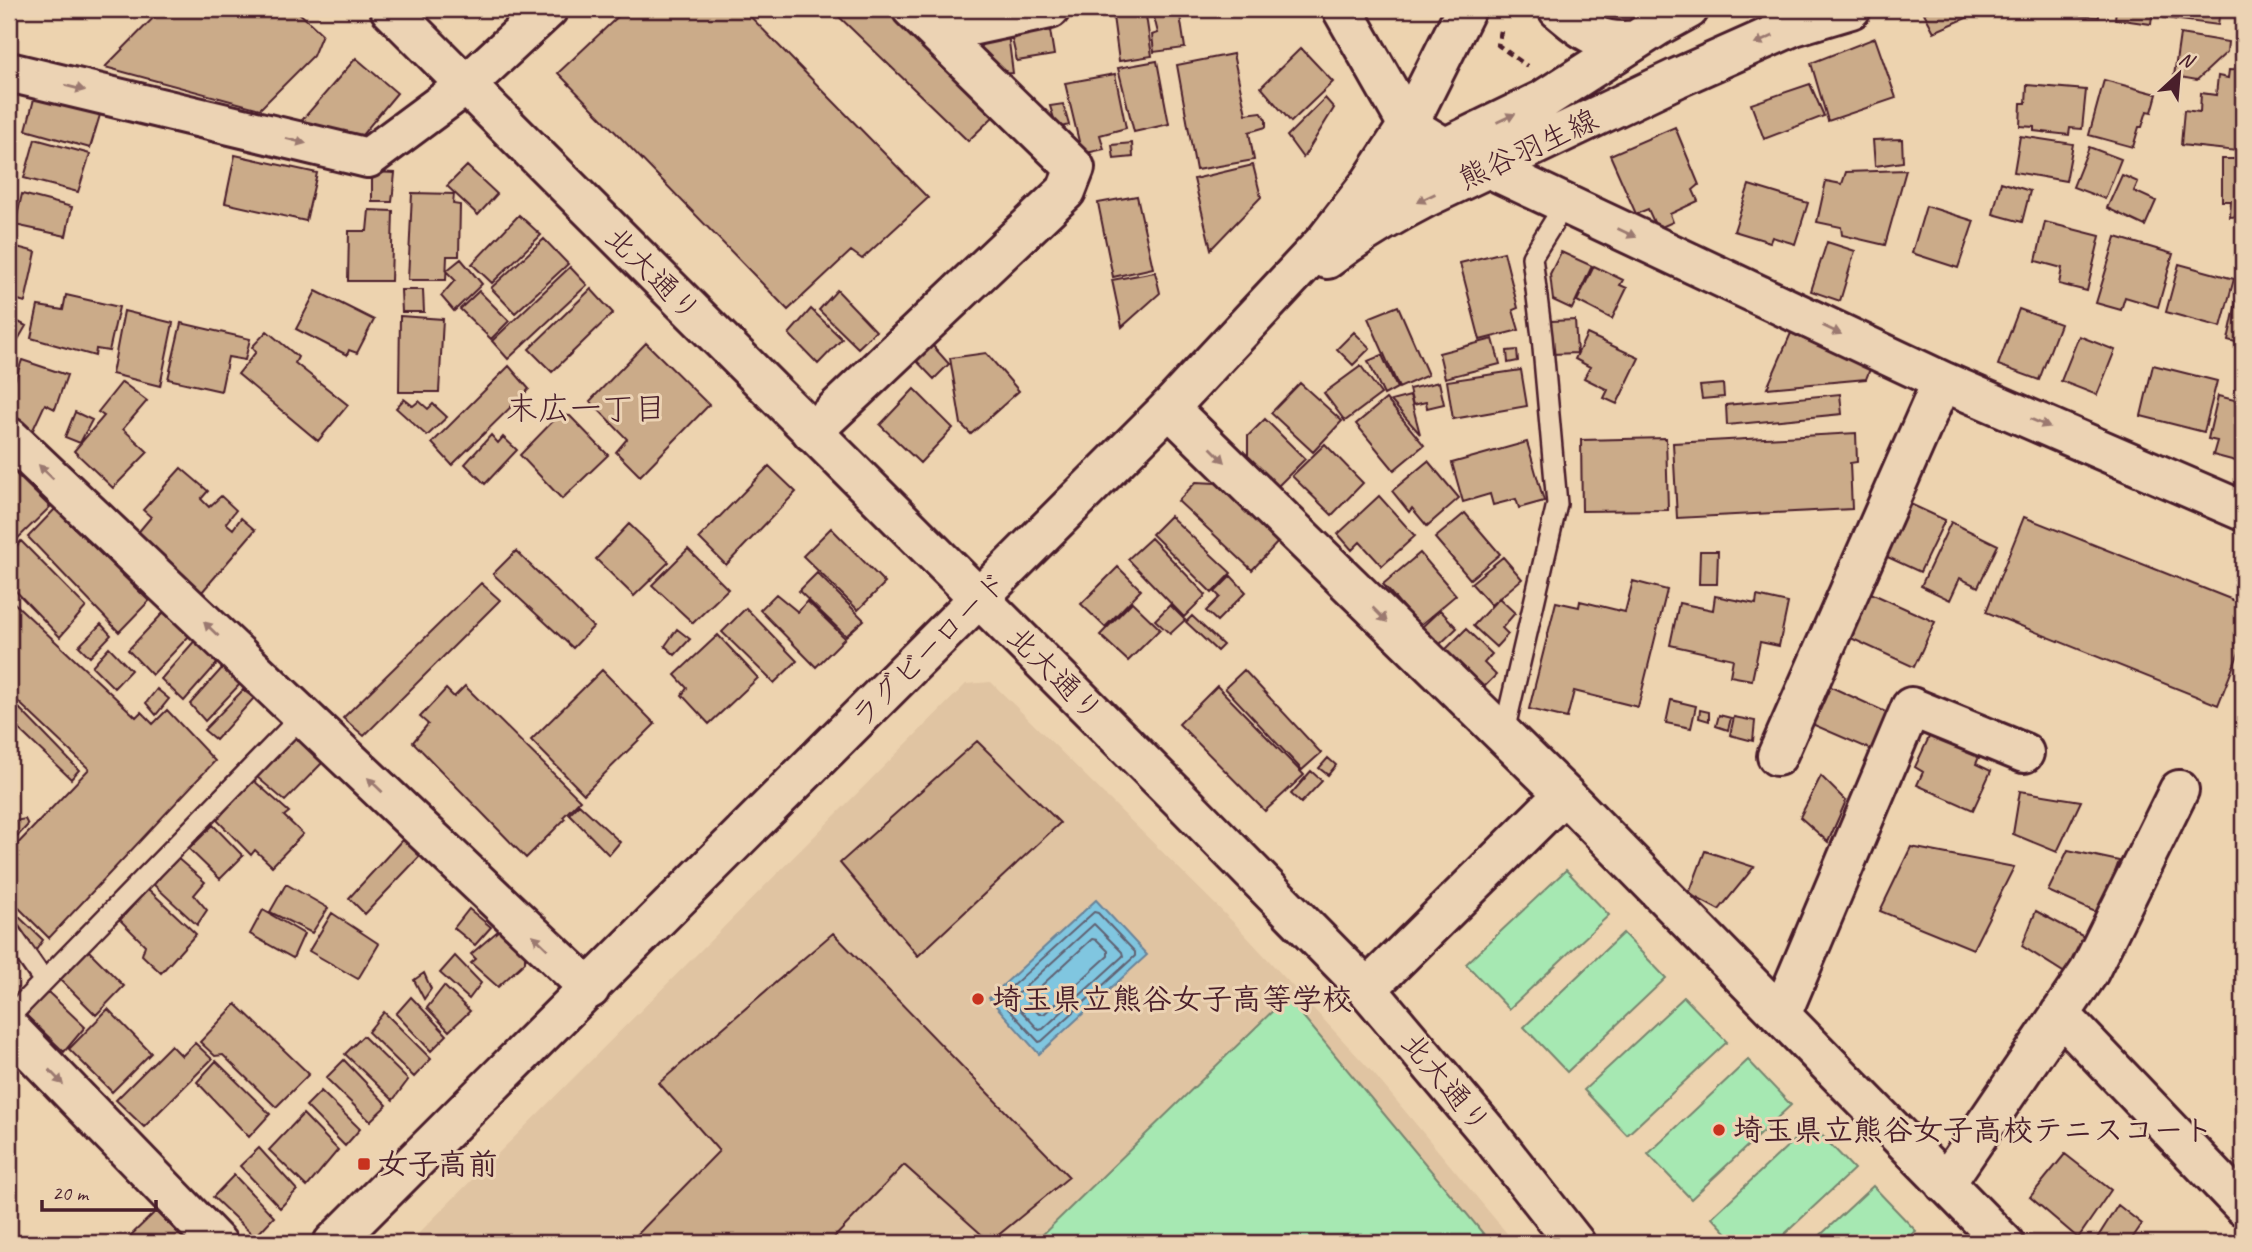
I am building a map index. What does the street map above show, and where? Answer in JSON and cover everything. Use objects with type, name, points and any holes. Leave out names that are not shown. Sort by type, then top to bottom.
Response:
[{"type":"street","name":"北大通り","points":[[390,9],[1367,989],[1490,1135],[1575,1243]]},
{"type":"street","points":[[9,72],[368,158],[465,86],[548,9]]},
{"type":"street","points":[[925,21],[1049,9]]},
{"type":"street","points":[[1342,9],[1408,125],[1444,147],[1942,381],[2243,511]]},
{"type":"street","name":"ラグビーロード","points":[[333,1243],[1169,408],[1326,240],[1370,183],[1408,125],[1466,9]]},
{"type":"street","points":[[1558,9],[1594,37],[1620,43],[1636,40]]},
{"type":"street","name":"熊谷羽生線","points":[[1326,240],[1387,179],[1409,164],[1543,100],[1689,9]]},
{"type":"street","name":"熊谷羽生線","points":[[1234,338],[1349,242],[1384,219],[1677,78],[1794,26],[1846,10]]},
{"type":"street","points":[[812,432],[1066,191],[1075,168],[925,21]]},
{"type":"street","points":[[1777,756],[1942,381]]},
{"type":"street","points":[[1169,408],[1564,794],[2004,1243]]},
{"type":"street","points":[[9,437],[590,989]]},
{"type":"street","points":[[1781,1015],[1911,707],[2024,753]]},
{"type":"street","points":[[1945,1184],[2088,972],[2179,790]]},
{"type":"street","points":[[1367,989],[1564,794]]},
{"type":"street","points":[[2060,1014],[2243,1206]]},
{"type":"street","points":[[9,1028],[218,1243]]},
{"type":"lane","points":[[1503,736],[1557,504],[1532,257],[1565,204]]},
{"type":"lane","points":[[9,1017],[302,716]]},
{"type":"lane","points":[[9,931],[44,981]]},
{"type":"shaded area","name":"埼玉県立熊谷女子高等学校","points":[[991,682],[1235,924],[1374,1074],[1515,1243],[409,1243],[966,684]]},
{"type":"green space","points":[[1566,870],[1609,915],[1509,1009],[1466,964]]},
{"type":"green space","points":[[1623,933],[1666,978],[1567,1072],[1524,1027]]},
{"type":"green space","points":[[1287,997],[1491,1243],[1034,1243]]},
{"type":"green space","name":"埼玉県立熊谷女子高校テニスコート","points":[[1684,997],[1727,1042],[1627,1135],[1584,1090]]},
{"type":"green space","name":"埼玉県立熊谷女子高校テニスコート","points":[[1748,1060],[1791,1105],[1691,1199],[1648,1154]]},
{"type":"green space","name":"埼玉県立熊谷女子高校テニスコート","points":[[1811,1124],[1854,1169],[1775,1243],[1736,1243],[1712,1217]]},
{"type":"green space","name":"埼玉県立熊谷女子高校テニスコート","points":[[1873,1186],[1916,1231],[1903,1243],[1812,1243]]},
{"type":"water","points":[[1096,900],[1147,955],[1039,1054],[989,998]]},
{"type":"building","points":[[162,9],[295,9],[322,34],[313,56],[260,109],[105,67]]},
{"type":"building","points":[[626,9],[743,9],[928,198],[862,259],[851,251],[788,310],[558,73]]},
{"type":"building","points":[[831,9],[884,9],[995,115],[968,141]]},
{"type":"building","points":[[1112,9],[1145,9],[1152,56],[1119,61]]},
{"type":"building","points":[[1152,9],[1179,9],[1185,48],[1154,52],[1152,35],[1158,33]]},
{"type":"building","points":[[1933,9],[1987,9],[1934,32],[1924,13]]},
{"type":"building","points":[[2070,9],[2099,9],[2099,17],[2069,15]]},
{"type":"building","points":[[2116,9],[2153,9],[2151,24],[2115,19]]},
{"type":"building","points":[[2166,9],[2220,9],[2218,25],[2164,18]]},
{"type":"building","points":[[1048,18],[1054,55],[1017,61],[1009,26]]},
{"type":"building","points":[[1007,26],[1013,73],[991,75],[986,52],[973,53],[969,34]]},
{"type":"building","points":[[2180,34],[2228,42],[2227,52],[2197,80],[2174,76]]},
{"type":"building","points":[[1875,38],[1896,98],[1828,121],[1811,63]]},
{"type":"building","points":[[1301,48],[1333,82],[1291,122],[1261,87]]},
{"type":"building","points":[[1233,54],[1246,114],[1261,112],[1266,120],[1266,127],[1249,132],[1254,160],[1196,170],[1177,65]]},
{"type":"building","points":[[356,58],[397,93],[358,140],[296,127]]},
{"type":"building","points":[[1157,61],[1169,124],[1134,132],[1118,68]]},
{"type":"building","points":[[2229,70],[2243,71],[2243,116],[2241,142],[2238,142],[2237,151],[2181,145],[2184,110],[2200,112],[2201,93],[2216,95],[2218,76],[2228,78]]},
{"type":"building","points":[[1115,74],[1126,128],[1100,135],[1104,149],[1082,154],[1065,83]]},
{"type":"building","points":[[2104,80],[2157,94],[2152,112],[2147,111],[2133,147],[2089,135]]},
{"type":"building","points":[[1810,84],[1824,116],[1764,139],[1751,104]]},
{"type":"building","points":[[2027,85],[2086,90],[2082,129],[2070,128],[2069,135],[2034,131],[2034,127],[2020,126],[2021,103],[2026,103]]},
{"type":"building","points":[[35,95],[100,115],[90,148],[26,130]]},
{"type":"building","points":[[1325,98],[1334,108],[1303,158],[1287,136]]},
{"type":"building","points":[[1063,104],[1069,125],[1057,128],[1050,106]]},
{"type":"building","points":[[1675,127],[1699,185],[1693,190],[1698,201],[1670,214],[1673,222],[1657,229],[1648,209],[1636,214],[1610,155]]},
{"type":"building","points":[[2020,136],[2073,144],[2066,181],[2014,172]]},
{"type":"building","points":[[35,139],[90,154],[78,192],[24,178]]},
{"type":"building","points":[[1902,139],[1903,162],[1875,166],[1873,140]]},
{"type":"building","points":[[1132,143],[1133,157],[1114,159],[1112,145]]},
{"type":"building","points":[[2089,147],[2121,159],[2105,199],[2073,187]]},
{"type":"building","points":[[235,155],[317,173],[306,221],[225,203]]},
{"type":"building","points":[[2222,159],[2243,159],[2243,216],[2230,217],[2231,201],[2222,201]]},
{"type":"building","points":[[1253,165],[1261,197],[1211,249],[1194,179]]},
{"type":"building","points":[[467,166],[497,194],[478,215],[447,186]]},
{"type":"building","points":[[1906,170],[1885,245],[1842,235],[1841,227],[1817,222],[1826,181],[1842,184],[1846,172]]},
{"type":"building","points":[[372,172],[395,173],[392,202],[372,202]]},
{"type":"building","points":[[2122,175],[2138,182],[2134,191],[2156,201],[2145,226],[2107,208]]},
{"type":"building","points":[[2001,182],[2030,191],[2022,222],[1993,214]]},
{"type":"building","points":[[1749,185],[1808,203],[1795,244],[1772,237],[1770,242],[1734,231]]},
{"type":"building","points":[[412,193],[454,194],[453,204],[460,205],[459,256],[447,256],[446,280],[408,280]]},
{"type":"building","points":[[22,194],[72,207],[66,236],[15,225]]},
{"type":"building","points":[[1137,196],[1153,268],[1113,277],[1098,203]]},
{"type":"building","points":[[1926,206],[1974,221],[1958,268],[1912,253]]},
{"type":"building","points":[[369,210],[393,211],[391,281],[348,281],[349,231],[367,231]]},
{"type":"building","points":[[519,215],[541,235],[492,283],[472,264]]},
{"type":"building","points":[[2045,222],[2100,236],[2087,291],[2059,284],[2062,268],[2036,261]]},
{"type":"building","points":[[2116,237],[2173,254],[2158,307],[2125,297],[2121,310],[2096,303]]},
{"type":"building","points":[[544,239],[568,264],[515,313],[491,288]]},
{"type":"building","points":[[1827,242],[1855,251],[1840,301],[1811,291]]},
{"type":"building","points":[[9,245],[36,252],[25,302],[15,299],[12,308],[9,306]]},
{"type":"building","points":[[1504,252],[1518,308],[1513,310],[1519,330],[1480,340],[1460,263]]},
{"type":"building","points":[[1561,252],[1592,266],[1572,309],[1553,300],[1550,274]]},
{"type":"building","points":[[461,259],[482,284],[454,311],[441,296],[455,280],[446,271]]},
{"type":"building","points":[[2179,264],[2234,279],[2221,327],[2166,312]]},
{"type":"building","points":[[1594,266],[1623,280],[1620,285],[1627,288],[1612,319],[1577,301]]},
{"type":"building","points":[[570,267],[587,285],[508,359],[492,341]]},
{"type":"building","points":[[1155,272],[1160,293],[1122,327],[1112,280]]},
{"type":"building","points":[[2243,280],[2243,344],[2228,340]]},
{"type":"building","points":[[591,289],[613,313],[552,372],[529,349]]},
{"type":"building","points":[[401,290],[423,290],[424,312],[402,312]]},
{"type":"building","points":[[837,290],[876,331],[858,348],[819,310]]},
{"type":"building","points":[[316,291],[374,320],[357,353],[349,350],[347,355],[296,329]]},
{"type":"building","points":[[479,291],[509,321],[491,339],[460,309]]},
{"type":"building","points":[[66,295],[119,307],[109,351],[96,349],[95,356],[31,338],[38,306],[63,310]]},
{"type":"building","points":[[1398,306],[1428,375],[1399,388],[1368,318]]},
{"type":"building","points":[[811,309],[842,339],[818,364],[789,334]]},
{"type":"building","points":[[2019,309],[2060,324],[2039,380],[1998,365]]},
{"type":"building","points":[[124,311],[173,323],[160,386],[112,374]]},
{"type":"building","points":[[400,316],[443,319],[439,392],[399,392]]},
{"type":"building","points":[[9,317],[26,326],[9,355]]},
{"type":"building","points":[[1575,320],[1577,353],[1552,354],[1551,321]]},
{"type":"building","points":[[181,323],[250,339],[245,360],[228,357],[221,391],[168,379]]},
{"type":"building","points":[[267,331],[298,357],[295,363],[348,405],[318,441],[238,374],[256,352],[252,347]]},
{"type":"building","points":[[1354,332],[1370,348],[1353,365],[1337,349]]},
{"type":"building","points":[[1791,333],[1870,369],[1866,379],[1767,388]]},
{"type":"building","points":[[1587,334],[1639,358],[1617,404],[1604,398],[1608,390],[1584,378],[1590,367],[1575,359]]},
{"type":"building","points":[[2079,336],[2115,350],[2097,395],[2061,381]]},
{"type":"building","points":[[925,337],[949,364],[934,379],[909,353]]},
{"type":"building","points":[[1493,339],[1500,364],[1445,378],[1439,353]]},
{"type":"building","points":[[646,343],[709,405],[640,476],[616,452],[627,439],[590,401]]},
{"type":"building","points":[[1517,350],[1518,361],[1508,363],[1507,351]]},
{"type":"building","points":[[986,353],[1019,391],[971,434],[961,424],[950,358]]},
{"type":"building","points":[[1382,355],[1397,388],[1384,395],[1368,361]]},
{"type":"building","points":[[22,360],[67,375],[55,409],[45,404],[31,434],[9,414],[9,398]]},
{"type":"building","points":[[2153,365],[2217,381],[2204,432],[2141,416]]},
{"type":"building","points":[[509,366],[529,389],[452,465],[432,443]]},
{"type":"building","points":[[1361,366],[1381,394],[1345,421],[1324,393]]},
{"type":"building","points":[[1521,370],[1527,406],[1453,419],[1447,381]]},
{"type":"building","points":[[122,382],[147,401],[123,429],[148,452],[113,488],[74,451],[104,416],[98,412]]},
{"type":"building","points":[[1439,382],[1444,404],[1427,408],[1426,402],[1413,405],[1409,389]]},
{"type":"building","points":[[1300,383],[1342,421],[1313,452],[1271,413]]},
{"type":"building","points":[[1723,384],[1724,397],[1702,399],[1700,386]]},
{"type":"building","points":[[914,389],[953,428],[920,463],[880,425]]},
{"type":"building","points":[[1840,394],[1842,414],[1727,425],[1726,405]]},
{"type":"building","points":[[1410,396],[1420,434],[1391,401]]},
{"type":"building","points":[[2218,396],[2243,402],[2243,463],[2213,455],[2217,441],[2208,439]]},
{"type":"building","points":[[404,399],[413,406],[419,401],[428,409],[433,404],[447,417],[427,436],[396,408]]},
{"type":"building","points":[[1386,399],[1424,445],[1394,470],[1356,424]]},
{"type":"building","points":[[75,412],[92,420],[80,443],[65,437]]},
{"type":"building","points":[[559,415],[570,416],[608,455],[562,499],[520,455]]},
{"type":"building","points":[[1265,419],[1305,459],[1278,486],[1248,456],[1248,436]]},
{"type":"building","points":[[1856,433],[1857,462],[1850,463],[1852,509],[1677,518],[1673,443]]},
{"type":"building","points":[[491,435],[498,443],[503,437],[517,450],[485,484],[465,464]]},
{"type":"building","points":[[1666,438],[1668,510],[1582,511],[1581,440]]},
{"type":"building","points":[[1527,442],[1544,501],[1519,508],[1516,499],[1493,505],[1490,494],[1463,502],[1452,463]]},
{"type":"building","points":[[1325,444],[1363,483],[1332,515],[1292,476]]},
{"type":"building","points":[[1428,461],[1459,498],[1427,526],[1412,508],[1409,512],[1392,491]]},
{"type":"building","points":[[769,466],[796,492],[726,565],[699,538]]},
{"type":"building","points":[[181,468],[208,491],[201,499],[209,507],[221,496],[236,510],[226,523],[233,529],[241,518],[255,530],[202,592],[136,535],[151,517],[143,510]]},
{"type":"building","points":[[13,471],[50,507],[9,547],[9,480]]},
{"type":"building","points":[[1196,482],[1216,483],[1279,541],[1252,570],[1178,501]]},
{"type":"building","points":[[1379,496],[1415,536],[1382,566],[1360,542],[1352,550],[1338,534]]},
{"type":"building","points":[[1906,502],[1945,520],[1920,572],[1881,554]]},
{"type":"building","points":[[55,509],[149,601],[119,632],[28,537]]},
{"type":"building","points":[[1465,513],[1500,554],[1470,579],[1435,538]]},
{"type":"building","points":[[1170,516],[1231,573],[1212,593],[1152,534]]},
{"type":"building","points":[[2024,517],[2243,604],[2243,642],[2218,705],[1986,612]]},
{"type":"building","points":[[1951,522],[1998,545],[1978,587],[1960,578],[1950,600],[1921,586]]},
{"type":"building","points":[[629,524],[669,562],[634,596],[596,559]]},
{"type":"building","points":[[831,528],[885,583],[858,610],[803,556]]},
{"type":"building","points":[[1151,538],[1206,595],[1184,617],[1128,559]]},
{"type":"building","points":[[21,541],[86,607],[60,637],[9,584],[9,554]]},
{"type":"building","points":[[688,549],[728,589],[693,623],[652,585]]},
{"type":"building","points":[[516,551],[593,627],[573,648],[493,574]]},
{"type":"building","points":[[1700,551],[1718,551],[1717,584],[1699,584]]},
{"type":"building","points":[[1420,553],[1456,595],[1419,626],[1383,584]]},
{"type":"building","points":[[1503,557],[1522,579],[1491,605],[1471,583]]},
{"type":"building","points":[[1118,567],[1141,590],[1105,627],[1081,604]]},
{"type":"building","points":[[817,573],[864,620],[846,636],[799,591]]},
{"type":"building","points":[[1231,576],[1246,592],[1217,621],[1206,611],[1220,597],[1215,592]]},
{"type":"building","points":[[1633,581],[1667,590],[1638,707],[1574,691],[1567,718],[1529,709],[1556,602],[1579,607],[1580,601],[1625,612]]},
{"type":"building","points":[[481,583],[500,600],[364,736],[343,718]]},
{"type":"building","points":[[1862,589],[1935,622],[1914,667],[1842,634]]},
{"type":"building","points":[[776,594],[798,612],[807,601],[845,638],[816,667],[760,610]]},
{"type":"building","points":[[1715,596],[1756,604],[1757,596],[1788,603],[1779,646],[1760,642],[1752,680],[1730,676],[1733,659],[1670,645],[1679,603],[1713,610]]},
{"type":"building","points":[[9,598],[136,717],[141,712],[153,724],[167,710],[215,761],[49,938],[9,898],[9,853],[89,769],[9,693]]},
{"type":"building","points":[[1499,598],[1515,613],[1502,628],[1508,634],[1496,647],[1473,626]]},
{"type":"building","points":[[1132,602],[1160,629],[1128,661],[1100,635]]},
{"type":"building","points":[[1170,605],[1185,620],[1170,634],[1155,620]]},
{"type":"building","points":[[746,608],[797,661],[774,683],[722,632]]},
{"type":"building","points":[[1440,610],[1457,628],[1438,646],[1422,627]]},
{"type":"building","points":[[165,611],[190,635],[152,675],[128,650]]},
{"type":"building","points":[[1192,616],[1223,645],[1217,651],[1186,622]]},
{"type":"building","points":[[101,624],[111,635],[90,657],[79,646]]},
{"type":"building","points":[[677,629],[690,639],[675,655],[665,646]]},
{"type":"building","points":[[1466,629],[1492,654],[1484,663],[1496,675],[1484,687],[1445,650]]},
{"type":"building","points":[[718,635],[758,678],[709,724],[682,695],[687,688],[675,675]]},
{"type":"building","points":[[198,637],[221,659],[184,701],[161,679]]},
{"type":"building","points":[[109,647],[131,670],[114,688],[92,666]]},
{"type":"building","points":[[224,666],[242,682],[205,721],[190,704]]},
{"type":"building","points":[[602,670],[655,724],[584,794],[531,740]]},
{"type":"building","points":[[1244,670],[1321,753],[1302,770],[1225,688]]},
{"type":"building","points":[[465,686],[580,800],[526,858],[413,742],[428,724],[420,717],[446,689],[454,697]]},
{"type":"building","points":[[1217,686],[1304,775],[1265,811],[1179,724]]},
{"type":"building","points":[[1829,686],[1888,713],[1872,750],[1812,724]]},
{"type":"building","points":[[157,689],[169,699],[156,715],[146,703]]},
{"type":"building","points":[[243,690],[254,698],[216,740],[204,730]]},
{"type":"building","points":[[1671,700],[1696,706],[1691,728],[1666,723]]},
{"type":"building","points":[[19,708],[79,770],[71,779],[9,720],[9,716]]},
{"type":"building","points":[[1700,710],[1709,712],[1709,721],[1699,718]]},
{"type":"building","points":[[1719,715],[1731,718],[1728,730],[1716,726]]},
{"type":"building","points":[[1734,717],[1755,721],[1753,741],[1730,735]]},
{"type":"building","points":[[1930,735],[1979,757],[1976,764],[1991,771],[1973,810],[1917,785],[1923,772],[1915,767]]},
{"type":"building","points":[[295,736],[324,761],[285,801],[257,777]]},
{"type":"building","points":[[977,741],[1060,823],[918,956],[840,863]]},
{"type":"building","points":[[1328,758],[1336,765],[1328,775],[1319,768]]},
{"type":"building","points":[[1311,771],[1322,781],[1301,803],[1291,794]]},
{"type":"building","points":[[1821,776],[1846,801],[1828,842],[1800,817]]},
{"type":"building","points":[[252,779],[289,812],[284,816],[303,834],[272,866],[255,850],[251,855],[217,820]]},
{"type":"building","points":[[2020,791],[2081,801],[2057,852],[2013,834]]},
{"type":"building","points":[[579,804],[620,842],[609,855],[569,814]]},
{"type":"building","points":[[25,819],[28,825],[9,845],[9,822]]},
{"type":"building","points":[[213,825],[243,856],[220,879],[189,849]]},
{"type":"building","points":[[403,839],[421,855],[365,914],[349,898]]},
{"type":"building","points":[[1911,847],[2014,867],[1973,949],[1880,911]]},
{"type":"building","points":[[2068,850],[2119,861],[2100,914],[2048,891]]},
{"type":"building","points":[[1705,851],[1754,867],[1719,910],[1689,894]]},
{"type":"building","points":[[176,857],[205,882],[194,895],[207,910],[197,925],[154,885]]},
{"type":"building","points":[[286,884],[328,908],[312,933],[270,912]]},
{"type":"building","points":[[148,889],[196,934],[161,973],[142,955],[145,945],[120,920]]},
{"type":"building","points":[[469,909],[491,927],[475,945],[454,928]]},
{"type":"building","points":[[263,910],[304,934],[293,958],[250,934]]},
{"type":"building","points":[[2036,911],[2086,938],[2068,975],[2022,946]]},
{"type":"building","points":[[332,913],[379,944],[358,979],[309,951]]},
{"type":"building","points":[[17,915],[43,940],[34,953],[11,920]]},
{"type":"building","points":[[499,930],[525,953],[525,962],[498,987],[471,963],[476,959],[471,954]]},
{"type":"building","points":[[833,933],[1069,1177],[990,1242],[904,1165],[829,1243],[630,1242],[719,1151],[659,1083]]},
{"type":"building","points":[[88,950],[124,986],[96,1015],[59,978]]},
{"type":"building","points":[[455,956],[481,983],[469,999],[440,973]]},
{"type":"building","points":[[424,973],[431,989],[424,999],[414,980]]},
{"type":"building","points":[[444,986],[470,1011],[449,1031],[427,1008]]},
{"type":"building","points":[[47,991],[85,1027],[64,1052],[26,1015]]},
{"type":"building","points":[[411,997],[447,1035],[431,1051],[396,1014]]},
{"type":"building","points":[[236,1004],[309,1074],[276,1107],[223,1055],[215,1056],[200,1042]]},
{"type":"building","points":[[108,1009],[151,1053],[112,1092],[69,1049]]},
{"type":"building","points":[[384,1012],[431,1059],[414,1077],[368,1032]]},
{"type":"building","points":[[363,1036],[408,1080],[393,1100],[345,1054]]},
{"type":"building","points":[[195,1043],[212,1059],[144,1127],[116,1100],[171,1045],[182,1056]]},
{"type":"building","points":[[344,1060],[387,1105],[370,1121],[326,1078]]},
{"type":"building","points":[[216,1061],[270,1114],[249,1137],[197,1082]]},
{"type":"building","points":[[321,1091],[360,1129],[345,1146],[306,1106]]},
{"type":"building","points":[[303,1114],[338,1150],[307,1187],[269,1150]]},
{"type":"building","points":[[259,1148],[297,1190],[280,1208],[240,1166]]},
{"type":"building","points":[[2065,1154],[2111,1190],[2078,1238],[2030,1197]]},
{"type":"building","points":[[234,1175],[274,1217],[255,1237],[213,1197]]},
{"type":"building","points":[[2118,1205],[2142,1224],[2129,1243],[2094,1243]]},
{"type":"building","points":[[156,1211],[188,1243],[123,1243]]},
{"type":"place","name":"埼玉県立熊谷女子高等学校","points":[[978,999]]},
{"type":"place","name":"埼玉県立熊谷女子高校テニスコート","points":[[1719,1130]]},
{"type":"place","name":"女子高前","points":[[364,1164]]},
{"type":"district","name":"末広一丁目","points":[[586,408]]}]
